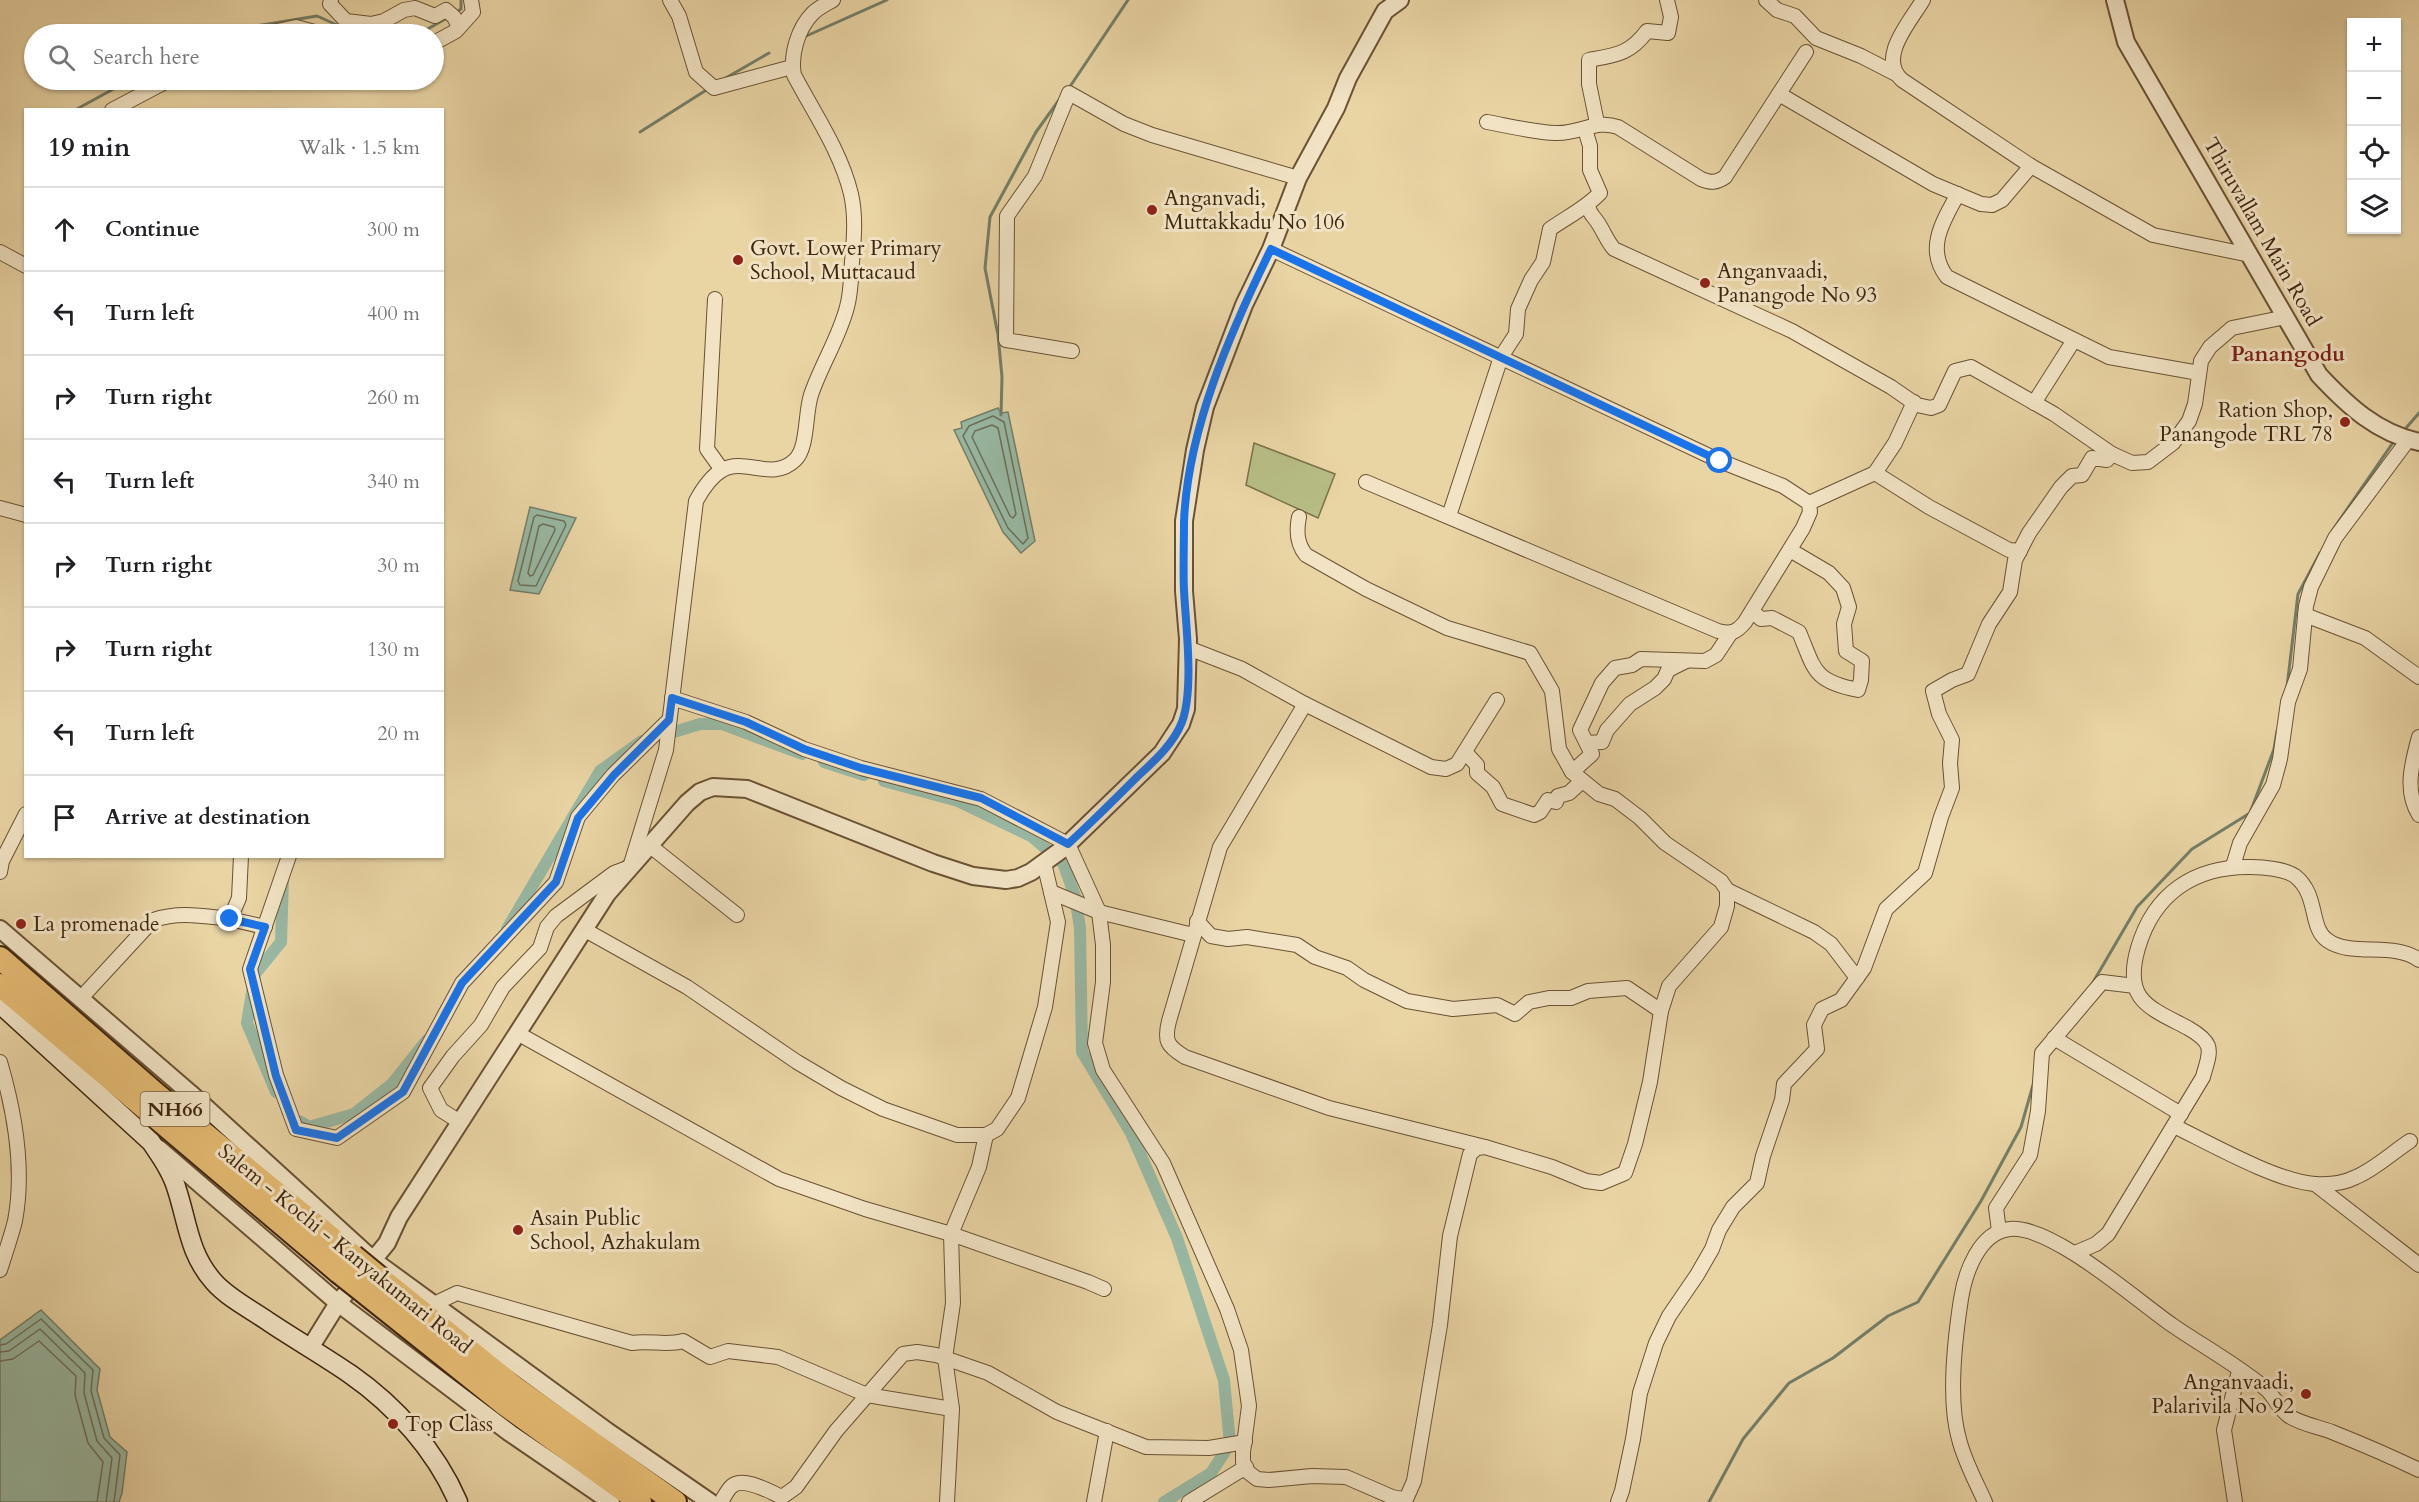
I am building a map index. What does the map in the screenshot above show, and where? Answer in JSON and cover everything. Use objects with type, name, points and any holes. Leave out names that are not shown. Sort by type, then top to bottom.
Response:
[{"type":"highway","name":"Salem - Kochi - Kanyakumari Road","points":[[0,958],[363,1272],[503,1403],[640,1502]]},
{"type":"highway","name":"Salem - Kochi - Kanyakumari Road","points":[[0,985],[363,1272],[514,1387],[641,1480],[675,1502]]},
{"type":"main road","points":[[0,1004],[150,1142],[165,1162],[177,1187],[193,1252],[204,1271],[216,1285],[288,1335],[352,1375],[387,1403],[423,1442],[452,1487],[458,1502]]},
{"type":"street","points":[[331,0],[330,4],[346,21],[371,24],[384,21],[404,10],[415,8],[435,16],[446,10],[454,18]]},
{"type":"street","points":[[444,31],[454,18],[473,12],[471,0]]},
{"type":"street","points":[[670,0],[680,16],[696,72],[714,88],[792,67]]},
{"type":"street","points":[[630,867],[666,750],[696,501],[707,484],[722,470],[740,465],[768,471],[777,470],[786,467],[800,454],[810,397],[848,305],[855,223],[851,196],[844,171],[792,67],[800,31],[813,13],[833,0]]},
{"type":"street","points":[[310,1348],[338,1303],[387,1243],[399,1217],[607,894],[700,792],[713,787],[747,789],[868,838],[973,876],[1006,880],[1018,878],[1044,863],[1066,846],[1162,753],[1181,724],[1186,709],[1188,648],[1184,591],[1184,521],[1195,450],[1214,382],[1244,305],[1271,249],[1298,178],[1336,108],[1348,78],[1385,11],[1400,0]]},
{"type":"street","points":[[1449,516],[1501,357],[1516,334],[1518,309],[1531,280],[1543,262],[1550,229],[1573,212],[1588,206],[1600,193],[1590,170],[1589,60],[1618,55],[1637,45],[1647,31],[1668,33],[1671,17],[1667,0]]},
{"type":"street","points":[[1766,0],[1776,10],[1795,16],[1816,38],[1861,56],[1894,73],[2031,166],[2159,238],[2250,255]]},
{"type":"street","points":[[1894,73],[1892,60],[1895,47],[1923,0]]},
{"type":"street","name":"Thiruvallam Main Road","points":[[2115,0],[2126,42],[2319,375],[2346,404],[2382,429],[2413,441]]},
{"type":"street","points":[[1486,122],[1553,133],[1573,133],[1607,123],[1618,127],[1701,178],[1710,182],[1718,182],[1725,177],[1806,52]]},
{"type":"street","points":[[116,108],[150,90]]},
{"type":"street","points":[[1072,351],[1006,340],[1007,216],[1035,176],[1069,93],[1124,124],[1152,135],[1298,178]]},
{"type":"street","points":[[1779,94],[1934,184],[1981,204],[1992,205],[2002,200],[2031,166]]},
{"type":"street","points":[[1958,194],[1938,236],[1935,249],[1941,269],[1947,277],[2109,357],[2199,373]]},
{"type":"street","points":[[1588,206],[1590,215],[1598,223],[1614,249],[1792,331],[1914,402],[1931,408],[1939,405],[1955,371],[1971,367],[2034,403],[2112,454],[2132,463],[2148,462],[2173,443],[2189,421],[2195,404],[2202,361],[2210,347],[2232,328],[2286,317]]},
{"type":"street","points":[[1271,249],[1720,461],[1783,486],[1809,502]]},
{"type":"street","points":[[0,252],[24,265]]},
{"type":"street","points":[[715,299],[707,449],[722,470]]},
{"type":"street","points":[[2034,403],[2074,340]]},
{"type":"street","points":[[1809,502],[1875,473],[1895,443],[1914,402]]},
{"type":"street","points":[[2233,866],[2240,843],[2273,785],[2280,759],[2288,702],[2300,669],[2310,587],[2335,538],[2413,441]]},
{"type":"street","points":[[1618,1502],[1633,1439],[1640,1393],[1656,1343],[1669,1316],[1712,1249],[1719,1230],[1733,1207],[1757,1183],[1762,1156],[1782,1100],[1784,1084],[1817,1049],[1814,1025],[1822,1009],[1841,1000],[1864,968],[1886,909],[1926,873],[1941,817],[1952,789],[1950,763],[1952,740],[1939,714],[1933,691],[1968,674],[1989,624],[2010,592],[2015,560],[2028,533],[2061,487],[2072,476],[2082,475],[2092,458],[2107,460],[2112,454]]},
{"type":"street","points":[[1875,473],[1929,507],[2009,550],[2020,550]]},
{"type":"street","points":[[1366,482],[1718,631],[1730,634]]},
{"type":"street","points":[[1466,752],[1477,765],[1477,773],[1493,787],[1502,804],[1534,815],[1540,812],[1542,805],[1548,800],[1556,802],[1558,796],[1569,793],[1592,754],[1580,730],[1584,717],[1602,683],[1615,668],[1632,665],[1641,659],[1706,661],[1716,656],[1730,634],[1739,630],[1790,550],[1810,512],[1809,502]]},
{"type":"street","points":[[0,508],[24,514]]},
{"type":"street","points":[[1299,517],[1296,531],[1301,549],[1306,555],[1366,589],[1447,628],[1530,653],[1552,691],[1559,749],[1577,777],[1599,795],[1615,800],[1640,818],[1665,843],[1721,881],[1727,890],[1815,932],[1831,944],[1857,978]]},
{"type":"street","points":[[1752,611],[1761,619],[1772,618],[1799,632],[1815,671],[1842,687],[1858,690],[1862,662],[1846,651],[1844,624],[1849,607],[1843,588],[1829,573],[1790,550]]},
{"type":"street","points":[[2305,615],[2365,638],[2419,677]]},
{"type":"street","points":[[1188,648],[1242,669],[1305,704],[1431,767],[1446,769],[1456,764],[1466,752],[1497,700]]},
{"type":"street","points":[[1587,743],[1602,742],[1607,730],[1630,704],[1655,688],[1668,670],[1690,659]]},
{"type":"street","points":[[672,698],[746,722],[804,749],[861,768],[981,798],[1066,846],[1099,912],[1103,945],[1103,982],[1095,1030],[1097,1056],[1103,1070],[1163,1162],[1227,1309],[1241,1350],[1249,1406],[1243,1452],[1248,1472],[1257,1479],[1346,1477],[1392,1497],[1403,1499],[1407,1497],[1414,1480],[1448,1272],[1450,1236],[1456,1205],[1470,1154],[1478,1148],[1485,1147]]},
{"type":"street","points":[[1305,704],[1220,846],[1166,1033],[1167,1041],[1172,1049],[1185,1057],[1329,1108],[1485,1147],[1552,1167],[1586,1181],[1601,1183],[1625,1173],[1635,1144],[1650,1082],[1661,1011],[1669,986],[1721,927],[1727,906],[1727,890]]},
{"type":"street","points":[[288,858],[250,969],[276,1076],[296,1130],[337,1138],[403,1092],[462,983],[556,882],[578,818],[614,775],[669,720]]},
{"type":"street","points":[[2419,737],[2410,777],[2412,803],[2419,815]]},
{"type":"street","points":[[0,872],[2,861],[24,818]]},
{"type":"street","points":[[650,845],[737,915]]},
{"type":"street","points":[[230,919],[239,898],[241,858]]},
{"type":"street","points":[[585,930],[687,987],[797,1062],[841,1088],[883,1108],[957,1135],[986,1135],[997,1129],[1018,1098],[1045,1006],[1058,922],[1044,863]]},
{"type":"street","points":[[2075,1253],[2096,1244],[2108,1233],[2203,1077],[2208,1058],[2208,1046],[2197,1033],[2146,1006],[2138,997],[2135,986],[2134,965],[2139,945],[2156,910],[2170,893],[2181,884],[2216,869],[2233,866],[2262,867],[2293,875],[2308,890],[2315,919],[2326,939],[2341,946],[2407,953],[2419,960]]},
{"type":"street","points":[[460,1122],[441,1110],[430,1088],[453,1056],[481,1026],[503,987],[540,948],[547,927],[556,916],[614,873],[630,867]]},
{"type":"street","points":[[1051,892],[1099,912],[1195,928],[1211,936],[1228,939],[1247,937],[1297,945],[1315,957],[1347,968],[1364,980],[1407,1001],[1453,1009],[1497,1005],[1515,1014],[1529,1002],[1549,998],[1571,998],[1588,991],[1627,988],[1661,1011]]},
{"type":"street","points":[[81,998],[153,920],[166,915],[184,914],[230,919],[265,927]]},
{"type":"street","points":[[0,929],[81,998],[363,1272],[434,1304],[607,1431],[710,1502]]},
{"type":"street","points":[[1999,1231],[1996,1208],[2030,1155],[2038,1110],[2042,1053],[2102,981],[2135,986]]},
{"type":"street","points":[[517,1033],[779,1179],[865,1209],[951,1233],[1104,1289]]},
{"type":"street","points":[[2054,1038],[2177,1120],[2261,1167],[2294,1180],[2315,1184],[2337,1184],[2358,1177],[2410,1141]]},
{"type":"street","points":[[0,1062],[12,1102],[19,1165],[15,1221],[0,1269]]},
{"type":"street","points":[[946,1502],[952,1409],[945,1358],[953,1303],[951,1233],[979,1167],[986,1135]]},
{"type":"street","points":[[150,1142],[338,1303],[510,1433],[611,1502]]},
{"type":"street","points":[[2315,1184],[2419,1265]]},
{"type":"street","points":[[1985,1502],[1958,1439],[1954,1404],[1957,1331],[1963,1288],[1972,1263],[1983,1244],[1999,1231],[2019,1229],[2075,1253],[2169,1323],[2266,1389],[2289,1416],[2380,1451],[2419,1470]]},
{"type":"street","points":[[434,1304],[457,1293],[632,1343],[650,1340],[670,1345],[683,1341],[710,1357],[729,1351],[778,1357],[867,1395],[952,1409]]},
{"type":"street","points":[[721,1502],[732,1486],[740,1483],[782,1497],[789,1494],[796,1488],[836,1431],[903,1354],[917,1352],[945,1358],[988,1373],[1057,1412],[1146,1447],[1209,1448],[1245,1442]]},
{"type":"street","points":[[2235,1502],[2224,1430],[2239,1371]]},
{"type":"street","points":[[1094,1502],[1107,1431]]},
{"type":"street","points":[[1189,1502],[1246,1467]]},
{"type":"green space","points":[[1254,443],[1335,474],[1318,518],[1246,485]]},
{"type":"water","points":[[998,408],[1001,413],[1008,412],[1035,541],[1021,553],[1003,532],[954,430],[962,428],[961,422]]},
{"type":"water","points":[[530,507],[576,518],[539,594],[510,590]]},
{"type":"water","points":[[41,1310],[100,1369],[97,1390],[110,1437],[127,1452],[119,1502],[0,1502],[0,1340]]},
{"type":"waterway","points":[[455,13],[461,9],[461,0]]},
{"type":"waterway","points":[[804,37],[887,0]]},
{"type":"waterway","points":[[1069,88],[1128,0]]},
{"type":"waterway","points":[[268,24],[317,16],[335,24]]},
{"type":"waterway","points":[[436,24],[447,18]]},
{"type":"waterway","points":[[724,79],[769,53]]},
{"type":"waterway","points":[[640,132],[708,89]]},
{"type":"waterway","points":[[79,108],[112,90]]},
{"type":"waterway","points":[[1001,415],[1002,377],[998,335],[985,268],[990,217],[1036,132],[1059,100]]},
{"type":"waterway","points":[[2406,428],[2419,413]]},
{"type":"waterway","points":[[2332,531],[2392,444]]},
{"type":"waterway","points":[[2287,687],[2298,594],[2320,553]]},
{"type":"waterway","points":[[661,736],[700,724],[722,724],[802,754]]},
{"type":"waterway","points":[[2092,984],[2137,907],[2192,849],[2250,813],[2274,749],[2277,731]]},
{"type":"waterway","points":[[507,929],[600,771],[642,741]]},
{"type":"waterway","points":[[824,762],[864,775]]},
{"type":"waterway","points":[[884,781],[958,801],[1031,836],[1063,863],[1075,896],[1080,928],[1082,1052],[1131,1133],[1177,1238],[1224,1380],[1230,1444],[1211,1473],[1164,1502]]},
{"type":"waterway","points":[[276,1092],[247,1023],[255,974],[281,942],[283,879]]},
{"type":"waterway","points":[[299,1121],[309,1127],[354,1114],[392,1084],[427,1040]]},
{"type":"waterway","points":[[1709,1502],[1743,1439],[1789,1383],[1833,1358],[1888,1316],[1918,1302],[1981,1201],[2021,1127],[2033,1085]]},
{"type":"place","name":"Anganvadi, Muttakkadu No 106","points":[[1152,210]]},
{"type":"place","name":"Govt. Lower Primary School, Muttacaud","points":[[738,260]]},
{"type":"place","name":"Anganvaadi, Panangode No 93","points":[[1705,283]]},
{"type":"place","name":"Ration Shop, Panangode TRL 78","points":[[2345,422]]},
{"type":"place","name":"La promenade","points":[[21,924]]},
{"type":"place","name":"Asain Public School, Azhakulam","points":[[518,1230]]},
{"type":"place","name":"Anganvaadi, Palarivila No 92","points":[[2306,1394]]},
{"type":"place","name":"Top Class","points":[[393,1424]]},
{"type":"district","name":"Panangodu","points":[[2288,354]]},
{"type":"route","points":[[230,919],[265,927],[250,969],[276,1076],[296,1130],[337,1138],[403,1092],[462,983],[556,882],[578,818],[614,775],[669,720],[672,698],[746,722],[804,749],[861,768],[981,798],[1068,844],[1162,753],[1181,724],[1186,709],[1188,639],[1184,591],[1184,521],[1195,450],[1214,382],[1244,305],[1271,249],[1720,461]]}]
